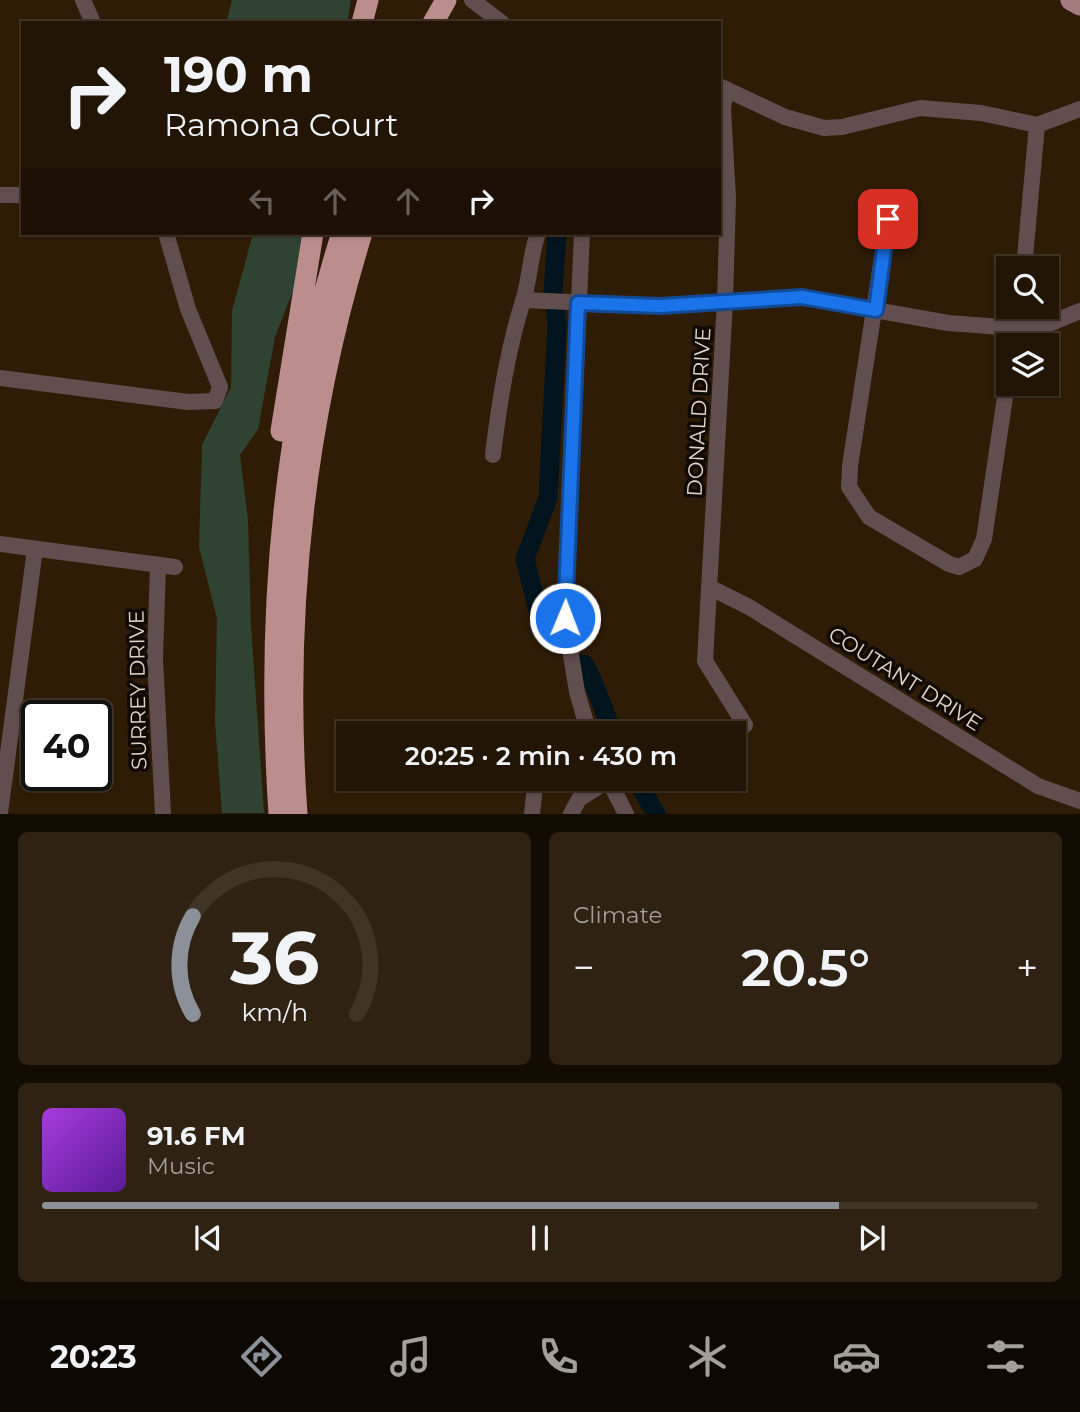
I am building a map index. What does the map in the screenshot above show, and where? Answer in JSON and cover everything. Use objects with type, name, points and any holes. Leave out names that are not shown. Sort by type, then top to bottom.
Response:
[{"type":"highway","points":[[363,21],[368,0]]},
{"type":"highway","points":[[436,21],[458,6]]},
{"type":"highway","points":[[279,561],[275,488],[278,456],[313,235]]},
{"type":"highway","points":[[279,814],[273,679],[279,561],[299,407],[324,294],[341,235]]},
{"type":"highway","points":[[297,814],[292,658],[303,512],[323,381],[361,235]]},
{"type":"main road","points":[[1071,0],[1080,5]]},
{"type":"street","points":[[83,0],[92,21]]},
{"type":"street","points":[[458,6],[497,21]]},
{"type":"street","points":[[723,87],[785,117],[824,128],[842,127],[919,108],[936,107],[1037,125],[1080,108]]},
{"type":"street","name":"DONALD DRIVE","points":[[723,87],[728,198],[725,300],[705,661],[743,721]]},
{"type":"street","points":[[1025,256],[1037,125]]},
{"type":"street","points":[[0,195],[21,195]]},
{"type":"street","points":[[888,219],[876,310],[855,431],[849,487],[863,509],[884,528],[960,567],[975,559],[984,539],[1005,396]]},
{"type":"street","points":[[0,378],[205,404],[215,401],[220,387],[188,309],[164,235]]},
{"type":"street","points":[[493,455],[511,337],[524,300],[530,253],[537,235]]},
{"type":"street","points":[[582,235],[565,618],[577,692],[585,721]]},
{"type":"street","points":[[524,300],[660,306],[802,297],[998,333]]},
{"type":"street","points":[[1025,333],[1080,311]]},
{"type":"street","points":[[0,544],[175,567]]},
{"type":"street","points":[[0,813],[35,549]]},
{"type":"street","name":"SURREY DRIVE","points":[[158,565],[155,659],[163,814]]},
{"type":"street","name":"COUTANT DRIVE","points":[[711,588],[749,607],[1038,786],[1080,800]]},
{"type":"street","points":[[532,814],[534,791]]},
{"type":"street","points":[[570,814],[579,799],[591,791]]},
{"type":"street","points":[[614,791],[626,814]]},
{"type":"green space","points":[[232,0],[351,0],[347,21],[227,21]]},
{"type":"green space","points":[[252,235],[306,235],[298,278],[275,337],[258,429],[240,455],[248,520],[251,626],[264,813],[222,813],[215,722],[217,619],[199,547],[202,445],[231,387],[232,311]]},
{"type":"waterway","points":[[553,631],[539,614],[525,559],[548,498],[557,324],[553,292],[557,235]]},
{"type":"waterway","points":[[584,664],[608,721]]},
{"type":"waterway","points":[[643,791],[656,814]]},
{"type":"route","points":[[565,618],[578,303],[660,306],[802,297],[876,310],[888,219]]}]
